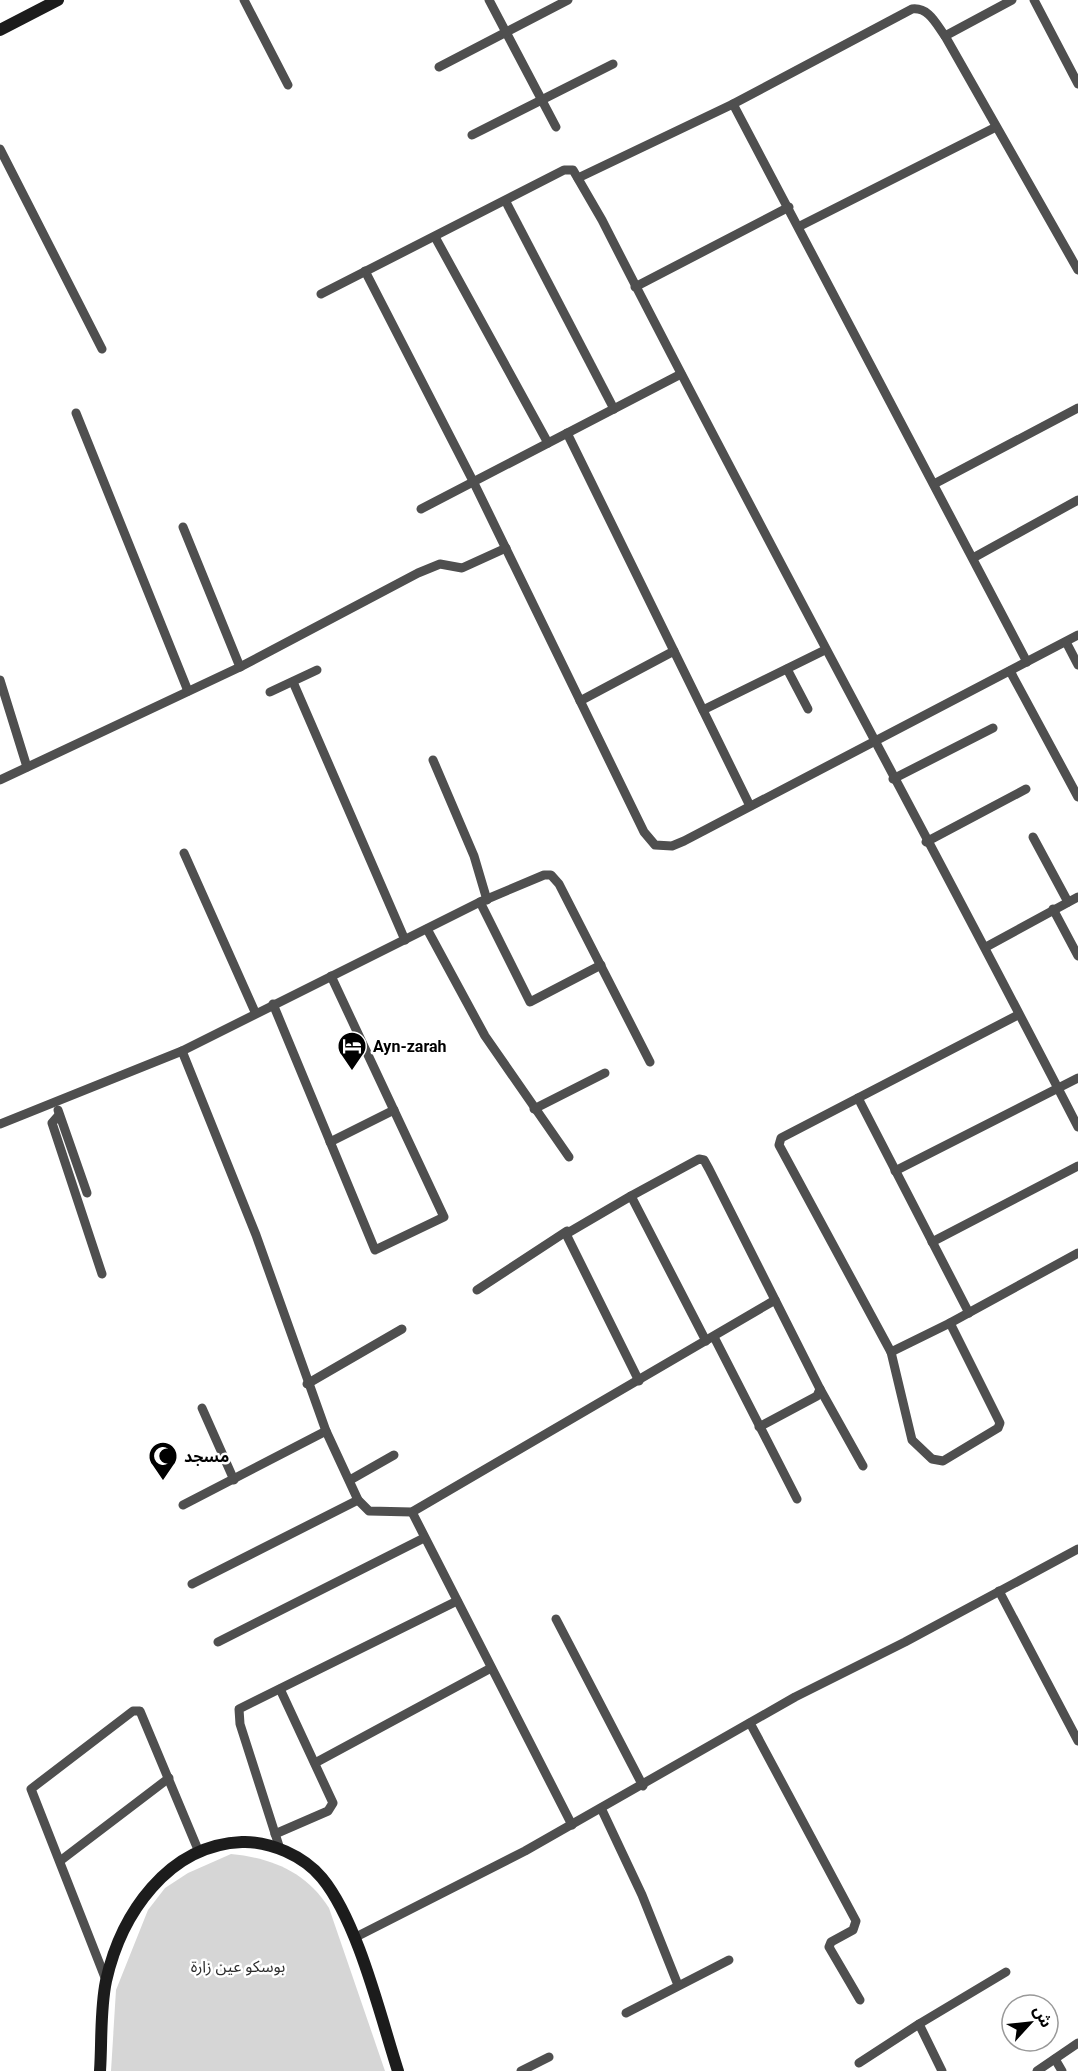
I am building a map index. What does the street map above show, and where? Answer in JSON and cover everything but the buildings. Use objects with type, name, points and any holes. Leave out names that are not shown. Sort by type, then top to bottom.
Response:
[{"type":"main road","points":[[0,30],[58,0]]},
{"type":"main road","points":[[100,2071],[106,1980],[126,1928],[145,1895],[171,1867],[199,1852],[222,1844],[250,1842],[280,1850],[305,1862],[321,1876],[344,1912],[398,2071]]},
{"type":"street","points":[[244,0],[288,86]]},
{"type":"street","points":[[489,0],[556,127]]},
{"type":"street","points":[[439,67],[568,0]]},
{"type":"street","points":[[945,36],[1012,0]]},
{"type":"street","points":[[1034,0],[1078,84]]},
{"type":"street","points":[[578,178],[733,104],[912,9],[918,8],[929,14],[945,36],[1078,270]]},
{"type":"street","points":[[472,135],[613,64]]},
{"type":"street","points":[[733,104],[800,226],[1027,662]]},
{"type":"street","points":[[800,226],[996,127]]},
{"type":"street","points":[[0,149],[102,349]]},
{"type":"street","points":[[321,294],[506,202],[564,170],[573,170],[926,842],[986,947],[1018,1015],[1078,1127]]},
{"type":"street","points":[[506,202],[614,409]]},
{"type":"street","points":[[636,287],[789,207]]},
{"type":"street","points":[[435,237],[548,443]]},
{"type":"street","points":[[366,271],[473,481],[644,832],[655,845],[672,846],[1078,635]]},
{"type":"street","points":[[421,508],[681,375]]},
{"type":"street","points":[[934,484],[1078,408]]},
{"type":"street","points":[[76,413],[188,691]]},
{"type":"street","points":[[567,433],[750,806]]},
{"type":"street","points":[[973,558],[1078,500]]},
{"type":"street","points":[[183,527],[240,667]]},
{"type":"street","points":[[0,780],[240,667],[426,569],[443,563],[462,568],[506,548]]},
{"type":"street","points":[[1066,642],[1078,665]]},
{"type":"street","points":[[703,710],[825,650]]},
{"type":"street","points":[[580,701],[674,651]]},
{"type":"street","points":[[787,669],[808,709]]},
{"type":"street","points":[[270,692],[317,670]]},
{"type":"street","points":[[1010,671],[1078,797]]},
{"type":"street","points":[[0,680],[27,768]]},
{"type":"street","points":[[293,682],[405,940]]},
{"type":"street","points":[[893,779],[993,728]]},
{"type":"street","points":[[434,760],[474,856],[483,901],[530,1002],[601,965]]},
{"type":"street","points":[[926,842],[1026,789]]},
{"type":"street","points":[[1033,837],[1068,902]]},
{"type":"street","points":[[184,853],[255,1012]]},
{"type":"street","points":[[0,1124],[182,1051],[255,1012],[483,901],[551,874],[601,965],[650,1062]]},
{"type":"street","points":[[986,947],[1078,897]]},
{"type":"street","points":[[1053,909],[1078,956]]},
{"type":"street","points":[[427,929],[485,1036],[569,1157]]},
{"type":"street","points":[[273,1004],[375,1250],[444,1217],[331,976]]},
{"type":"street","points":[[950,1323],[1000,1423],[998,1428],[943,1461],[932,1459],[912,1440],[891,1353],[778,1145],[781,1138],[1018,1015]]},
{"type":"street","points":[[182,1051],[260,1245],[307,1384],[326,1431],[358,1500],[369,1511],[412,1512],[775,1300]]},
{"type":"street","points":[[534,1109],[605,1073]]},
{"type":"street","points":[[895,1171],[1078,1078]]},
{"type":"street","points":[[858,1098],[969,1313]]},
{"type":"street","points":[[55,1102],[87,1193]]},
{"type":"street","points":[[330,1142],[394,1110]]},
{"type":"street","points":[[60,1114],[52,1123],[102,1274]]},
{"type":"street","points":[[477,1290],[567,1232],[694,1159],[704,1160],[820,1389],[863,1466]]},
{"type":"street","points":[[932,1242],[1078,1166]]},
{"type":"street","points":[[631,1196],[797,1499]]},
{"type":"street","points":[[567,1232],[569,1242],[639,1381]]},
{"type":"street","points":[[891,1353],[1078,1253]]},
{"type":"street","points":[[307,1384],[402,1329]]},
{"type":"street","points":[[759,1427],[820,1394],[820,1389]]},
{"type":"street","points":[[202,1408],[234,1480]]},
{"type":"street","points":[[183,1505],[326,1431]]},
{"type":"street","points":[[350,1480],[394,1455]]},
{"type":"street","points":[[192,1584],[358,1500]]},
{"type":"street","points":[[412,1512],[572,1825]]},
{"type":"street","points":[[218,1642],[424,1538]]},
{"type":"street","points":[[354,1938],[572,1825],[750,1723],[1078,1549]]},
{"type":"street","points":[[999,1591],[1078,1741]]},
{"type":"street","points":[[280,1850],[238,1716],[243,1705],[457,1601]]},
{"type":"street","points":[[556,1619],[643,1785]]},
{"type":"street","points":[[315,1763],[491,1668]]},
{"type":"street","points":[[275,1834],[333,1807],[280,1689]]},
{"type":"street","points":[[106,1980],[31,1789],[133,1711],[140,1711],[199,1852]]},
{"type":"street","points":[[750,1723],[856,1921],[854,1930],[831,1942],[829,1947],[860,2000]]},
{"type":"street","points":[[60,1861],[169,1778]]},
{"type":"street","points":[[602,1808],[642,1895],[678,1985]]},
{"type":"street","points":[[626,2013],[729,1960]]},
{"type":"street","points":[[859,2063],[1006,1972]]},
{"type":"street","points":[[919,2024],[942,2071]]},
{"type":"street","points":[[1037,2071],[1078,2043]]},
{"type":"street","points":[[520,2071],[549,2057]]},
{"type":"street","points":[[1055,2058],[1062,2071]]},
{"type":"green space","name":"بوسكو عين زارة","points":[[231,1854],[260,1859],[287,1869],[310,1885],[329,1908],[385,2071],[111,2071],[116,1990],[148,1910],[165,1888],[188,1873]]},
{"type":"place","name":"Ayn-zarah","points":[[352,1072]]},
{"type":"place","name":"مسجد","points":[[163,1482]]}]
